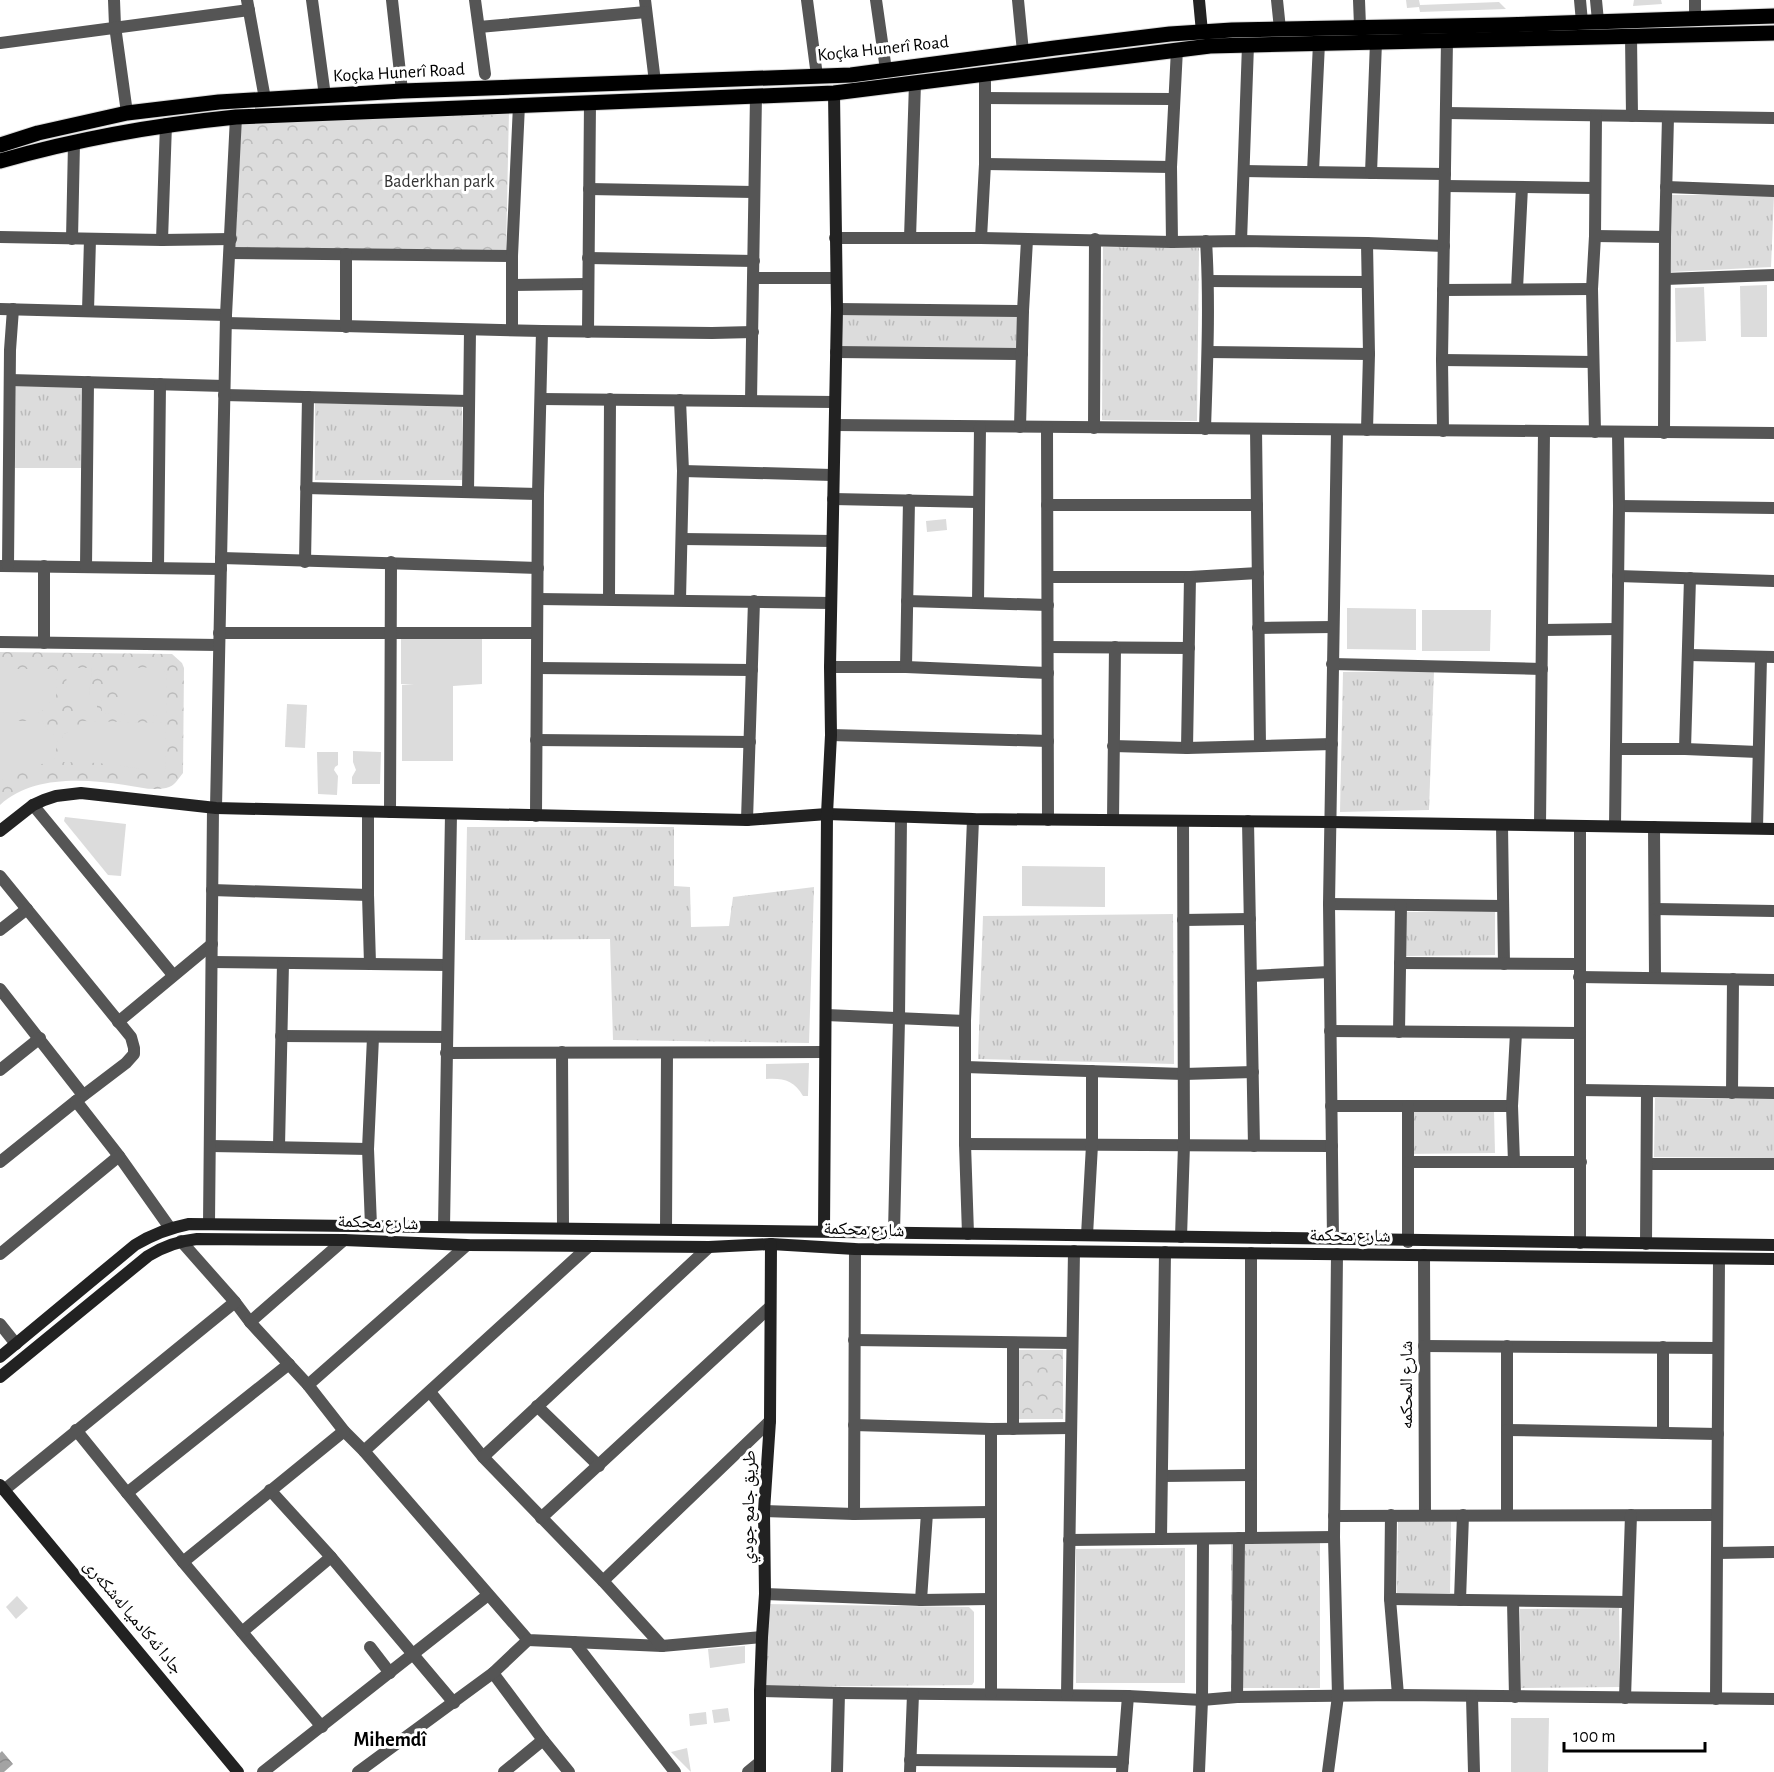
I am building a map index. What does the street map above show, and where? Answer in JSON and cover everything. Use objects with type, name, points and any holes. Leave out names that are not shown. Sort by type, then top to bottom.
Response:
[{"type":"main road","points":[[1199,0],[1202,32]]},
{"type":"main road","name":"Koçka Hunerî Road","points":[[0,143],[127,113],[196,104],[265,99],[402,91],[851,75],[1055,48],[1202,32],[1774,16]]},
{"type":"main road","points":[[0,161],[166,124],[236,117],[834,93],[1177,50],[1248,45],[1774,33]]},
{"type":"main road","points":[[1055,48],[1057,66]]},
{"type":"main road","points":[[824,1230],[827,814],[831,735],[832,474],[837,309],[834,93]]},
{"type":"main road","points":[[196,104],[198,121]]},
{"type":"main road","points":[[1,829],[33,805],[44,800],[81,793],[215,808],[536,816],[747,820],[827,814],[973,819],[1774,829]]},
{"type":"main road","name":"شارع محكمة","points":[[0,1357],[135,1245],[152,1235],[189,1224],[824,1230],[1333,1239],[1483,1248],[1509,1256],[1774,1259]]},
{"type":"main road","points":[[501,1227],[501,1245]]},
{"type":"main road","name":"شارع محكمة","points":[[0,1377],[148,1256],[163,1247],[197,1239],[344,1240],[467,1245],[709,1247],[771,1244],[855,1249],[1424,1256],[1483,1248],[1508,1242],[1774,1245]]},
{"type":"main road","points":[[1508,1242],[1509,1256]]},
{"type":"main road","name":"طريق جامع جودي","points":[[759,1767],[765,1594],[764,1511],[770,1421],[771,1244]]},
{"type":"main road","name":"جادا ئه‌كادميا له‌شكه‌رى","points":[[2,1487],[238,1772]]},
{"type":"street","points":[[114,0],[115,26],[127,113]]},
{"type":"street","points":[[312,0],[325,96]]},
{"type":"street","points":[[392,0],[402,91]]},
{"type":"street","points":[[475,0],[485,74]]},
{"type":"street","points":[[807,0],[817,76]]},
{"type":"street","points":[[876,0],[886,70]]},
{"type":"street","points":[[1018,0],[1023,52]]},
{"type":"street","points":[[1277,0],[1280,29]]},
{"type":"street","points":[[1359,0],[1360,26]]},
{"type":"street","points":[[1580,0],[1590,21]]},
{"type":"street","points":[[1590,21],[1596,0]]},
{"type":"street","points":[[1695,0],[1695,18]]},
{"type":"street","points":[[0,43],[248,5],[265,99]]},
{"type":"street","points":[[479,27],[646,6],[655,82]]},
{"type":"street","points":[[1631,36],[1632,116]]},
{"type":"street","points":[[1443,430],[1447,40]]},
{"type":"street","points":[[1371,173],[1376,42]]},
{"type":"street","points":[[1313,172],[1319,43]]},
{"type":"street","points":[[1241,241],[1248,45]]},
{"type":"street","points":[[1172,242],[1171,166],[1177,50]]},
{"type":"street","points":[[981,238],[985,164],[985,74]]},
{"type":"street","points":[[910,238],[915,83]]},
{"type":"street","points":[[751,401],[756,95]]},
{"type":"street","points":[[985,98],[1173,99]]},
{"type":"street","points":[[588,332],[590,102]]},
{"type":"street","points":[[512,330],[512,256],[519,105]]},
{"type":"street","points":[[1446,113],[1774,118]]},
{"type":"street","points":[[1595,432],[1592,289],[1596,116]]},
{"type":"street","points":[[209,1224],[212,890],[224,390],[236,117]]},
{"type":"street","points":[[1664,432],[1668,117]]},
{"type":"street","points":[[162,240],[166,124]]},
{"type":"street","points":[[72,238],[74,143]]},
{"type":"street","points":[[985,164],[1171,166]]},
{"type":"street","points":[[1244,171],[1371,173],[1522,187],[1594,188]]},
{"type":"street","points":[[1517,289],[1522,187]]},
{"type":"street","points":[[1666,188],[1774,191]]},
{"type":"street","points":[[589,189],[753,192]]},
{"type":"street","points":[[1595,236],[1665,237]]},
{"type":"street","points":[[0,237],[231,239]]},
{"type":"street","points":[[835,238],[1095,239],[1444,246]]},
{"type":"street","points":[[88,311],[90,239]]},
{"type":"street","points":[[1095,239],[1095,428]]},
{"type":"street","points":[[1020,427],[1027,240]]},
{"type":"street","points":[[1205,429],[1209,281],[1206,241]]},
{"type":"street","points":[[1367,243],[1369,354],[1367,430]]},
{"type":"street","points":[[230,253],[512,256]]},
{"type":"street","points":[[346,254],[346,327]]},
{"type":"street","points":[[588,258],[754,261]]},
{"type":"street","points":[[1665,279],[1774,275]]},
{"type":"street","points":[[753,278],[836,278]]},
{"type":"street","points":[[1209,281],[1367,282]]},
{"type":"street","points":[[512,285],[588,284]]},
{"type":"street","points":[[1443,290],[1592,289]]},
{"type":"street","points":[[0,309],[88,311],[346,327],[588,332],[753,332]]},
{"type":"street","points":[[13,309],[4,496],[4,566],[158,568],[221,564],[391,562],[538,568]]},
{"type":"street","points":[[837,309],[1023,311]]},
{"type":"street","points":[[468,492],[470,330]]},
{"type":"street","points":[[536,816],[538,494],[542,331]]},
{"type":"street","points":[[836,352],[1022,354]]},
{"type":"street","points":[[1208,352],[1369,354]]},
{"type":"street","points":[[1442,360],[1593,362]]},
{"type":"street","points":[[10,380],[160,384],[308,397],[468,401]]},
{"type":"street","points":[[86,567],[88,382]]},
{"type":"street","points":[[158,568],[160,384]]},
{"type":"street","points":[[304,562],[308,397]]},
{"type":"street","points":[[541,399],[834,402]]},
{"type":"street","points":[[609,599],[610,399]]},
{"type":"street","points":[[680,400],[683,471],[680,600]]},
{"type":"street","points":[[835,425],[1774,433]]},
{"type":"street","points":[[978,603],[980,427]]},
{"type":"street","points":[[1047,427],[1048,820]]},
{"type":"street","points":[[1256,429],[1260,746]]},
{"type":"street","points":[[1333,1239],[1329,904],[1337,430]]},
{"type":"street","points":[[1540,825],[1544,431]]},
{"type":"street","points":[[1615,826],[1618,432]]},
{"type":"street","points":[[683,471],[832,474]]},
{"type":"street","points":[[306,488],[538,494]]},
{"type":"street","points":[[833,499],[978,502]]},
{"type":"street","points":[[906,667],[909,501]]},
{"type":"street","points":[[1047,505],[1257,505]]},
{"type":"street","points":[[1619,506],[1774,508]]},
{"type":"street","points":[[682,539],[832,541]]},
{"type":"street","points":[[390,812],[391,562]]},
{"type":"street","points":[[44,566],[44,643]]},
{"type":"street","points":[[1047,577],[1190,577],[1258,573]]},
{"type":"street","points":[[1618,576],[1774,581]]},
{"type":"street","points":[[1187,748],[1190,577]]},
{"type":"street","points":[[1685,749],[1690,578]]},
{"type":"street","points":[[538,599],[831,603]]},
{"type":"street","points":[[747,820],[754,601]]},
{"type":"street","points":[[907,601],[1047,605]]},
{"type":"street","points":[[1258,628],[1333,627]]},
{"type":"street","points":[[1542,630],[1617,629]]},
{"type":"street","points":[[0,642],[219,639],[389,633],[537,633]]},
{"type":"street","points":[[1048,647],[1189,648]]},
{"type":"street","points":[[1113,820],[1115,647]]},
{"type":"street","points":[[1689,655],[1774,657]]},
{"type":"street","points":[[1757,828],[1761,657]]},
{"type":"street","points":[[1332,664],[1542,669]]},
{"type":"street","points":[[830,668],[906,667],[1048,673]]},
{"type":"street","points":[[537,668],[752,670]]},
{"type":"street","points":[[831,735],[1048,741]]},
{"type":"street","points":[[536,740],[750,742]]},
{"type":"street","points":[[1113,746],[1187,748],[1332,744]]},
{"type":"street","points":[[1616,748],[1758,752]]},
{"type":"street","points":[[33,805],[173,975]]},
{"type":"street","points":[[368,812],[370,964]]},
{"type":"street","points":[[444,1227],[451,814]]},
{"type":"street","points":[[894,1232],[901,817]]},
{"type":"street","points":[[968,1234],[965,1021],[973,819]]},
{"type":"street","points":[[1181,1237],[1184,1145],[1183,821]]},
{"type":"street","points":[[1248,821],[1254,1146]]},
{"type":"street","points":[[1502,825],[1504,964]]},
{"type":"street","points":[[1580,826],[1580,1243]]},
{"type":"street","points":[[1654,827],[1655,978]]},
{"type":"street","points":[[0,876],[131,1037],[134,1048],[134,1054],[126,1063],[0,1162]]},
{"type":"street","points":[[212,890],[368,895]]},
{"type":"street","points":[[1329,904],[1503,906]]},
{"type":"street","points":[[1399,1032],[1401,905]]},
{"type":"street","points":[[0,930],[27,909]]},
{"type":"street","points":[[1655,909],[1774,911]]},
{"type":"street","points":[[1184,920],[1250,919]]},
{"type":"street","points":[[118,1022],[212,944]]},
{"type":"street","points":[[212,962],[448,965]]},
{"type":"street","points":[[279,1146],[283,963]]},
{"type":"street","points":[[1400,963],[1504,964],[1655,978],[1774,980]]},
{"type":"street","points":[[1251,976],[1329,972]]},
{"type":"street","points":[[1732,1093],[1733,979]]},
{"type":"street","points":[[0,989],[39,1038],[170,1228]]},
{"type":"street","points":[[825,1016],[965,1021]]},
{"type":"street","points":[[1330,1031],[1580,1033]]},
{"type":"street","points":[[1514,1162],[1512,1106],[1516,1033]]},
{"type":"street","points":[[281,1036],[447,1037]]},
{"type":"street","points":[[371,1226],[368,1149],[373,1037]]},
{"type":"street","points":[[0,1070],[39,1038]]},
{"type":"street","points":[[562,1052],[563,1227]]},
{"type":"street","points":[[446,1053],[825,1052]]},
{"type":"street","points":[[666,1229],[667,1053]]},
{"type":"street","points":[[965,1067],[1184,1074],[1253,1072]]},
{"type":"street","points":[[1087,1234],[1092,1145],[1092,1071]]},
{"type":"street","points":[[1580,1090],[1774,1093]]},
{"type":"street","points":[[1646,1244],[1647,1091]]},
{"type":"street","points":[[1332,1106],[1512,1106]]},
{"type":"street","points":[[1408,1107],[1408,1242]]},
{"type":"street","points":[[965,1144],[1332,1146]]},
{"type":"street","points":[[210,1146],[368,1149]]},
{"type":"street","points":[[0,1254],[119,1156]]},
{"type":"street","points":[[1408,1162],[1581,1162]]},
{"type":"street","points":[[1647,1164],[1774,1164]]},
{"type":"street","points":[[250,1322],[344,1240]]},
{"type":"street","points":[[181,1241],[528,1640]]},
{"type":"street","points":[[308,1385],[467,1245]]},
{"type":"street","points":[[364,1451],[589,1246]]},
{"type":"street","points":[[483,1457],[709,1247]]},
{"type":"street","points":[[854,1514],[855,1249]]},
{"type":"street","points":[[1067,1695],[1074,1251]]},
{"type":"street","points":[[1161,1539],[1165,1252]]},
{"type":"street","points":[[1237,1697],[1245,1538],[1251,1475],[1251,1253]]},
{"type":"street","points":[[1328,1772],[1338,1696],[1334,1537],[1337,1254]]},
{"type":"street","name":"شارع المحكمه","points":[[1424,1256],[1425,1515]]},
{"type":"street","points":[[1716,1699],[1719,1259]]},
{"type":"street","points":[[2,1487],[235,1302]]},
{"type":"street","points":[[541,1518],[770,1307]]},
{"type":"street","points":[[0,1324],[16,1344]]},
{"type":"street","points":[[854,1340],[1072,1343]]},
{"type":"street","points":[[1013,1343],[1013,1429]]},
{"type":"street","points":[[1424,1346],[1718,1348]]},
{"type":"street","points":[[1507,1346],[1507,1515]]},
{"type":"street","points":[[1663,1347],[1664,1433]]},
{"type":"street","points":[[127,1493],[289,1364]]},
{"type":"street","points":[[430,1392],[483,1457],[603,1581],[662,1646]]},
{"type":"street","points":[[537,1406],[599,1466]]},
{"type":"street","points":[[603,1581],[770,1421]]},
{"type":"street","points":[[854,1425],[991,1429],[1071,1428]]},
{"type":"street","points":[[991,1429],[991,1694]]},
{"type":"street","points":[[76,1430],[183,1562],[322,1726]]},
{"type":"street","points":[[1507,1430],[1718,1434]]},
{"type":"street","points":[[183,1562],[344,1431]]},
{"type":"street","points":[[1162,1476],[1251,1475]]},
{"type":"street","points":[[270,1490],[331,1557],[454,1703]]},
{"type":"street","points":[[764,1511],[854,1514],[990,1512]]},
{"type":"street","points":[[921,1600],[927,1513]]},
{"type":"street","points":[[1391,1515],[1390,1599],[1398,1695]]},
{"type":"street","points":[[1460,1600],[1463,1515]]},
{"type":"street","points":[[1625,1698],[1631,1515]]},
{"type":"street","points":[[1335,1516],[1717,1515]]},
{"type":"street","points":[[1069,1540],[1334,1537]]},
{"type":"street","points":[[1199,1772],[1203,1539]]},
{"type":"street","points":[[1717,1553],[1774,1552]]},
{"type":"street","points":[[242,1632],[331,1557]]},
{"type":"street","points":[[765,1594],[921,1600],[990,1599]]},
{"type":"street","points":[[263,1772],[488,1595]]},
{"type":"street","points":[[1390,1599],[1628,1602]]},
{"type":"street","points":[[1513,1600],[1515,1697]]},
{"type":"street","points":[[358,1772],[493,1673],[528,1640],[662,1646],[762,1637]]},
{"type":"street","points":[[574,1642],[675,1772]]},
{"type":"street","points":[[370,1647],[390,1673]]},
{"type":"street","points":[[493,1673],[570,1772]]},
{"type":"street","points":[[760,1690],[1128,1696],[1202,1700],[1237,1697],[1398,1695],[1774,1699]]},
{"type":"street","points":[[837,1772],[839,1693]]},
{"type":"street","points":[[913,1694],[910,1766],[1122,1767],[1128,1696]]},
{"type":"street","points":[[1472,1697],[1473,1772]]},
{"type":"street","points":[[504,1772],[543,1740]]},
{"type":"street","points":[[748,1772],[759,1767]]},
{"type":"green space","points":[[1406,0],[1419,0],[1420,5],[1499,2],[1506,9],[1420,12],[1419,7],[1407,8]]},
{"type":"green space","points":[[1634,0],[1661,0],[1662,4],[1633,6]]},
{"type":"green space","name":"Baderkhan park","points":[[509,111],[506,251],[235,249],[241,122]]},
{"type":"green space","points":[[1670,195],[1774,195],[1771,267],[1671,272]]},
{"type":"green space","points":[[1103,247],[1199,248],[1197,421],[1102,420]]},
{"type":"green space","points":[[1767,285],[1767,337],[1741,337],[1740,286]]},
{"type":"green space","points":[[1704,287],[1706,341],[1676,342],[1675,288]]},
{"type":"green space","points":[[842,313],[1017,316],[1017,350],[841,347]]},
{"type":"green space","points":[[16,386],[82,387],[81,468],[15,468]]},
{"type":"green space","points":[[315,403],[462,407],[462,480],[315,480]]},
{"type":"green space","points":[[946,519],[947,530],[927,532],[926,521]]},
{"type":"green space","points":[[1347,608],[1416,609],[1416,650],[1347,649]]},
{"type":"green space","points":[[1422,610],[1491,610],[1490,651],[1422,651]]},
{"type":"green space","points":[[401,639],[482,639],[482,684],[453,686],[453,761],[402,761],[402,685],[414,685],[401,684]]},
{"type":"green space","points":[[0,652],[172,654],[184,668],[183,773],[172,786],[161,789],[93,781],[43,784],[13,795],[0,805]]},
{"type":"green space","points":[[156,667],[163,669],[167,675],[166,716],[102,713],[101,698],[118,697],[119,669]]},
{"type":"green space","points":[[66,668],[92,668],[89,695],[97,697],[97,714],[83,713],[79,705],[67,697]]},
{"type":"green space","points":[[0,669],[57,669],[56,698],[46,704],[42,712],[0,713]]},
{"type":"green space","points":[[1434,671],[1429,810],[1340,812],[1343,672]]},
{"type":"green space","points":[[287,704],[307,705],[305,748],[285,747]]},
{"type":"green space","points":[[0,721],[42,721],[48,730],[58,737],[54,763],[47,762],[3,780],[0,779]]},
{"type":"green space","points":[[83,721],[165,723],[166,766],[164,772],[99,763],[63,762],[62,734],[74,729]]},
{"type":"green space","points":[[353,751],[381,752],[380,784],[352,784],[352,777],[356,770]]},
{"type":"green space","points":[[317,752],[338,752],[338,765],[334,770],[338,776],[337,795],[318,794]]},
{"type":"green space","points":[[65,817],[126,824],[121,876],[108,875],[64,821]]},
{"type":"green space","points":[[467,827],[674,827],[674,886],[690,887],[691,927],[729,926],[733,897],[814,887],[809,1043],[613,1040],[610,939],[465,940]]},
{"type":"green space","points":[[1022,866],[1105,867],[1105,907],[1022,906]]},
{"type":"green space","points":[[1406,912],[1495,912],[1495,955],[1406,956]]},
{"type":"green space","points":[[1173,914],[1174,1064],[978,1059],[983,916]]},
{"type":"green space","points":[[809,1063],[808,1096],[803,1096],[796,1086],[788,1081],[766,1079],[766,1064]]},
{"type":"green space","points":[[1655,1098],[1774,1099],[1774,1158],[1654,1157]]},
{"type":"green space","points":[[1494,1111],[1495,1153],[1404,1154],[1403,1112]]},
{"type":"green space","points":[[1017,1350],[1063,1350],[1063,1419],[1017,1419]]},
{"type":"green space","points":[[1398,1521],[1451,1522],[1450,1593],[1397,1593]]},
{"type":"green space","points":[[1231,1542],[1320,1542],[1320,1688],[1231,1688]]},
{"type":"green space","points":[[1185,1548],[1185,1683],[1076,1683],[1076,1549]]},
{"type":"green space","points":[[17,1596],[28,1608],[16,1619],[6,1607]]},
{"type":"green space","points":[[765,1604],[969,1607],[974,1612],[974,1682],[972,1685],[767,1687],[762,1683]]},
{"type":"green space","points":[[1619,1608],[1620,1687],[1521,1688],[1520,1609]]},
{"type":"green space","points":[[745,1646],[745,1663],[710,1668],[708,1649]]},
{"type":"green space","points":[[728,1708],[730,1721],[714,1723],[712,1710]]},
{"type":"green space","points":[[706,1712],[707,1724],[690,1726],[689,1714]]},
{"type":"green space","points":[[1511,1718],[1549,1718],[1548,1772],[1511,1772]]},
{"type":"green space","points":[[687,1748],[691,1772],[671,1752]]},
{"type":"water","points":[[2,1751],[13,1764],[4,1772],[0,1772],[0,1753]]},
{"type":"district","name":"Mihemdî","points":[[390,1740]]}]
